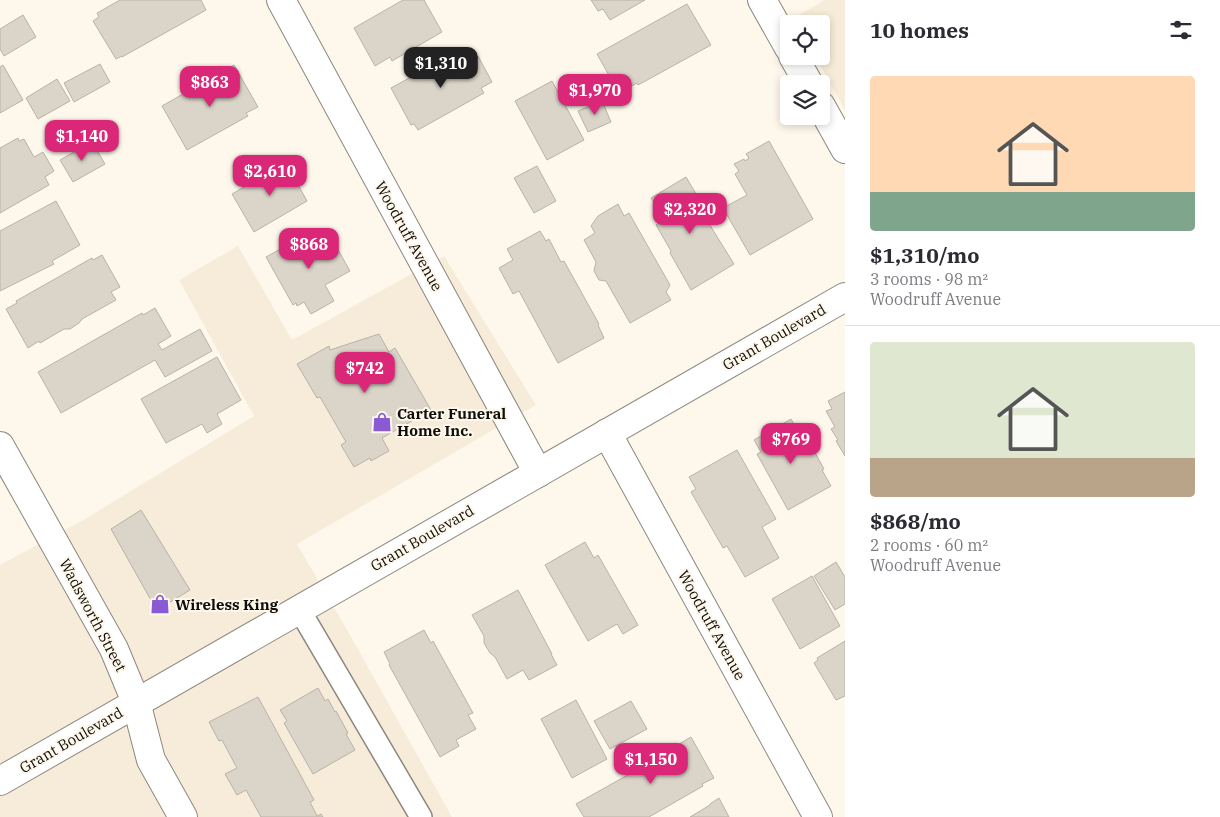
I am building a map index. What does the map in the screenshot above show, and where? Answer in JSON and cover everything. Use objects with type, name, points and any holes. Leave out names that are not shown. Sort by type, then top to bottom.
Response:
[{"type":"street","name":"Woodruff Avenue","points":[[280,0],[538,473]]},
{"type":"street","points":[[762,0],[780,32]]},
{"type":"street","points":[[830,122],[845,149]]},
{"type":"street","name":"Grant Boulevard","points":[[0,781],[845,296]]},
{"type":"street","name":"Woodruff Avenue","points":[[607,433],[818,817]]},
{"type":"street","name":"Wadsworth Street","points":[[0,446],[114,649],[136,702],[151,760],[183,817]]},
{"type":"lane","points":[[299,608],[421,817]]},
{"type":"shaded area","points":[[825,0],[845,0],[845,110],[830,83],[830,75],[826,75],[820,65],[830,65],[830,15],[798,15]]},
{"type":"shaded area","points":[[238,246],[292,340],[444,256],[536,405],[297,544],[452,817],[0,817],[0,565],[85,519],[254,416],[179,280]]},
{"type":"building","points":[[120,0],[201,0],[206,10],[116,59],[93,21],[99,17],[97,13]]},
{"type":"building","points":[[403,0],[424,0],[442,32],[392,61],[390,57],[375,66],[354,28]]},
{"type":"building","points":[[591,0],[645,0],[610,20],[603,9],[598,11]]},
{"type":"building","points":[[687,4],[711,45],[638,85],[637,83],[619,93],[597,54]]},
{"type":"building","points":[[23,15],[36,37],[4,56],[0,49],[0,29]]},
{"type":"building","points":[[460,50],[467,62],[478,56],[492,82],[481,88],[484,93],[418,130],[414,124],[411,125],[391,88]]},
{"type":"building","points":[[100,64],[110,82],[74,102],[64,83]]},
{"type":"building","points":[[3,65],[23,100],[0,113],[0,67]]},
{"type":"building","points":[[234,65],[258,107],[246,113],[248,116],[187,150],[162,106]]},
{"type":"building","points":[[57,79],[70,101],[38,119],[26,98]]},
{"type":"building","points":[[552,81],[584,140],[547,160],[515,101]]},
{"type":"building","points":[[602,101],[611,122],[588,132],[578,111]]},
{"type":"building","points":[[18,138],[19,141],[24,139],[34,157],[43,152],[54,171],[45,177],[49,185],[0,213],[0,148]]},
{"type":"building","points":[[769,141],[813,219],[750,255],[723,208],[747,195],[735,174],[739,171],[734,164],[744,159],[745,161],[749,158],[746,154]]},
{"type":"building","points":[[92,142],[105,164],[73,182],[60,160]]},
{"type":"building","points":[[286,163],[307,201],[254,232],[232,194]]},
{"type":"building","points":[[537,166],[556,201],[534,213],[514,178]]},
{"type":"building","points":[[686,177],[702,204],[698,206],[734,264],[691,290],[656,225],[664,219],[651,198]]},
{"type":"building","points":[[56,201],[80,245],[52,261],[54,264],[0,291],[0,231]]},
{"type":"building","points":[[618,204],[624,216],[629,213],[670,285],[666,292],[671,300],[630,323],[606,281],[599,280],[594,271],[596,262],[584,240],[595,233],[591,226],[598,216]]},
{"type":"building","points":[[315,230],[319,237],[328,232],[350,271],[325,285],[334,301],[311,314],[304,302],[297,306],[296,303],[293,305],[266,257]]},
{"type":"building","points":[[540,231],[546,241],[549,239],[561,262],[564,261],[599,324],[604,338],[558,363],[519,291],[513,294],[499,268],[513,260],[507,249]]},
{"type":"building","points":[[102,255],[120,287],[111,292],[116,300],[82,319],[70,329],[64,329],[28,348],[6,309],[17,303],[16,301],[92,258],[93,260]]},
{"type":"building","points":[[155,308],[171,336],[158,344],[162,350],[200,329],[212,351],[165,377],[155,360],[61,413],[38,372],[142,313],[143,315]]},
{"type":"building","points":[[379,334],[389,352],[395,348],[431,410],[382,438],[389,451],[371,461],[370,458],[354,467],[341,445],[346,442],[320,397],[317,398],[297,364],[329,346],[330,350]]},
{"type":"building","points":[[217,357],[241,400],[217,414],[222,424],[207,433],[202,424],[166,443],[141,399]]},
{"type":"building","points":[[845,392],[845,456],[836,441],[838,440],[831,429],[835,427],[826,411],[832,409],[828,401]]},
{"type":"building","points":[[791,419],[809,451],[813,449],[831,486],[788,510],[757,454],[761,452],[754,440]]},
{"type":"building","points":[[737,450],[776,519],[762,527],[779,558],[745,577],[727,546],[723,548],[691,492],[696,489],[689,477]]},
{"type":"building","points":[[141,510],[190,590],[167,604],[152,602],[111,529]]},
{"type":"building","points":[[585,542],[594,558],[598,555],[638,625],[623,634],[617,624],[588,641],[545,565]]},
{"type":"building","points":[[836,562],[845,577],[845,604],[835,610],[814,576]]},
{"type":"building","points":[[812,576],[840,626],[800,649],[772,599]]},
{"type":"building","points":[[518,590],[557,665],[529,680],[523,670],[507,679],[495,657],[484,643],[484,636],[472,615]]},
{"type":"building","points":[[424,630],[431,643],[433,641],[473,713],[468,715],[476,729],[456,740],[459,746],[440,757],[389,665],[384,652]]},
{"type":"building","points":[[845,641],[845,696],[836,700],[814,663],[818,660],[817,658]]},
{"type":"building","points":[[318,688],[325,701],[328,699],[336,711],[355,750],[313,774],[284,723],[287,721],[280,710]]},
{"type":"building","points":[[258,697],[314,800],[310,802],[317,816],[321,814],[323,817],[261,817],[246,790],[237,795],[225,774],[237,768],[222,740],[219,741],[209,722]]},
{"type":"building","points":[[576,700],[607,759],[572,778],[541,719]]},
{"type":"building","points":[[631,701],[647,729],[610,749],[594,721]]},
{"type":"building","points":[[691,737],[714,778],[649,817],[584,817],[576,804],[633,772],[631,769],[652,757],[654,760]]},
{"type":"building","points":[[719,798],[729,817],[690,817],[710,805]]},
{"type":"place","name":"Carter Funeral Home Inc.","points":[[382,422]]},
{"type":"place","name":"Wireless King","points":[[160,604]]}]
